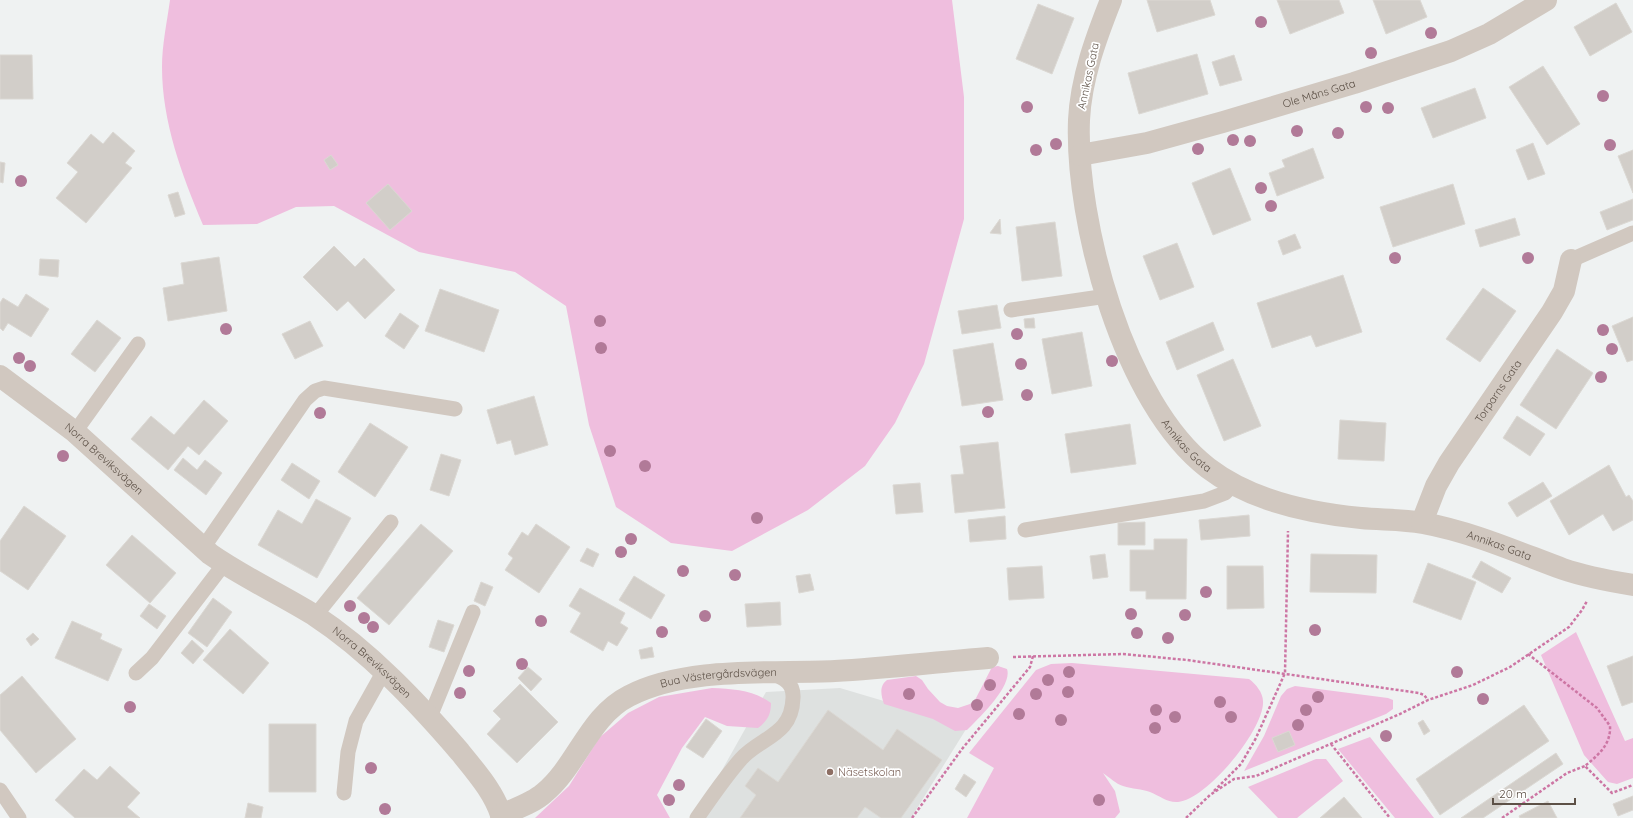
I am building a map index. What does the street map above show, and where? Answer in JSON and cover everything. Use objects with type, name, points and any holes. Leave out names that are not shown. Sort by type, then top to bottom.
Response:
[{"type":"street","name":"Annikas Gata","points":[[1111,0],[1096,40],[1085,79],[1079,118],[1080,155],[1087,215],[1107,296],[1129,358],[1147,394],[1165,424],[1185,448],[1209,469],[1234,484],[1278,502],[1323,514],[1422,522],[1492,541],[1564,569],[1594,578],[1633,585]]},
{"type":"street","name":"Ole Måns Gata","points":[[1080,155],[1147,143],[1223,122],[1354,82],[1451,50],[1489,34],[1546,0]]},
{"type":"street","name":"Torparns Gata","points":[[1422,522],[1436,486],[1449,463],[1564,291],[1571,260]]},
{"type":"street","name":"Norra Breviksvägen","points":[[0,376],[75,432],[203,548],[224,564],[315,616],[384,671],[430,717],[474,769],[493,796],[502,816]]},
{"type":"street","name":"Bua Västergårdsvägen","points":[[502,816],[544,794],[556,782],[593,728],[613,708],[628,696],[682,679],[719,674],[835,671],[988,658]]},
{"type":"lane","points":[[1571,260],[1633,233]]},
{"type":"lane","points":[[1012,310],[1107,296]]},
{"type":"lane","points":[[75,432],[138,344]]},
{"type":"lane","points":[[203,548],[305,400],[315,391],[324,388],[455,409]]},
{"type":"lane","points":[[1025,530],[1204,501],[1225,493],[1234,484]]},
{"type":"lane","points":[[315,616],[390,522]]},
{"type":"lane","points":[[136,673],[152,658],[224,564]]},
{"type":"lane","points":[[430,717],[473,612]]},
{"type":"lane","points":[[344,793],[348,752],[356,721],[384,671]]},
{"type":"lane","points":[[697,818],[742,757],[768,740],[788,718],[793,706],[794,691],[784,678],[771,673]]},
{"type":"lane","points":[[0,790],[19,818]]},
{"type":"path","points":[[1186,818],[1241,764],[1256,738],[1285,674],[1288,534]]},
{"type":"path","points":[[1210,795],[1234,779],[1256,776],[1400,714],[1428,700],[1473,685],[1510,667],[1568,627],[1582,610],[1590,593],[1594,578]]},
{"type":"path","points":[[988,658],[1123,654],[1419,692],[1428,700]]},
{"type":"path","points":[[1502,818],[1567,772],[1584,766],[1600,754],[1608,742],[1610,726],[1597,708],[1528,654]]},
{"type":"path","points":[[912,818],[962,748],[1030,667],[1033,656]]},
{"type":"path","points":[[1331,744],[1390,818]]},
{"type":"path","points":[[1584,766],[1612,793],[1633,785]]},
{"type":"shaded area","points":[[170,0],[952,0],[964,97],[964,219],[924,364],[895,423],[865,466],[808,510],[732,551],[671,543],[616,507],[589,425],[566,306],[515,272],[419,252],[334,206],[296,207],[257,224],[203,225],[181,168],[169,128],[165,108],[162,59]]},
{"type":"shaded area","points":[[1576,632],[1625,741],[1633,738],[1633,778],[1617,784],[1608,782],[1584,755],[1541,655]]},
{"type":"shaded area","points":[[1072,663],[1249,679],[1257,686],[1262,695],[1263,701],[1261,713],[1244,745],[1232,761],[1218,777],[1190,798],[1174,802],[1144,790],[1120,785],[1103,773],[1115,791],[1120,812],[1115,818],[967,818],[994,768],[969,753],[1036,670],[1051,664]]},
{"type":"shaded area","points":[[998,666],[1007,669],[1005,684],[993,702],[967,730],[955,731],[933,719],[884,704],[882,688],[884,682],[887,680],[916,676],[922,680],[940,702],[947,706],[958,708],[970,704],[975,700],[992,667]]},
{"type":"shaded area","points":[[1295,686],[1388,698],[1393,700],[1393,709],[1386,714],[1244,771],[1264,736],[1281,696],[1287,689]]},
{"type":"shaded area","points":[[712,688],[736,690],[757,695],[771,703],[769,714],[764,723],[758,728],[727,726],[705,717],[682,748],[657,795],[670,818],[535,818],[569,786],[599,738],[628,713],[659,697]]},
{"type":"shaded area","name":"Näsetskolan","points":[[840,688],[968,726],[911,818],[695,818],[766,692]]},
{"type":"shaded area","points":[[1370,737],[1434,818],[1395,818],[1338,749]]},
{"type":"shaded area","points":[[1316,759],[1326,759],[1343,781],[1297,818],[1278,818],[1248,787]]},
{"type":"building","points":[[1147,0],[1210,0],[1215,15],[1157,32]]},
{"type":"building","points":[[1277,0],[1339,0],[1344,13],[1290,34]]},
{"type":"building","points":[[1373,0],[1420,0],[1427,17],[1386,34]]},
{"type":"building","points":[[1616,3],[1632,32],[1590,56],[1574,27]]},
{"type":"building","points":[[1038,4],[1074,18],[1052,74],[1016,59]]},
{"type":"building","points":[[1197,54],[1208,94],[1139,114],[1128,73]]},
{"type":"building","points":[[0,55],[32,55],[33,99],[0,99]]},
{"type":"building","points":[[1234,55],[1242,80],[1220,86],[1212,62]]},
{"type":"building","points":[[1543,66],[1580,124],[1547,145],[1509,87]]},
{"type":"building","points":[[1475,88],[1486,118],[1433,138],[1421,108]]},
{"type":"building","points":[[113,132],[135,151],[125,163],[132,168],[86,223],[56,198],[78,172],[67,163],[91,134],[103,144]]},
{"type":"building","points":[[1533,143],[1545,174],[1528,180],[1516,150]]},
{"type":"building","points":[[1313,148],[1324,178],[1277,196],[1269,173],[1285,167],[1282,160]]},
{"type":"building","points":[[1633,150],[1633,193],[1618,156]]},
{"type":"building","points":[[331,155],[338,165],[330,170],[324,160]]},
{"type":"building","points":[[0,162],[5,163],[3,183],[0,182]]},
{"type":"building","points":[[1230,168],[1251,220],[1213,235],[1192,183]]},
{"type":"building","points":[[388,184],[412,211],[390,230],[366,203]]},
{"type":"building","points":[[1453,184],[1465,224],[1393,247],[1380,207]]},
{"type":"building","points":[[178,192],[185,214],[175,217],[168,195]]},
{"type":"building","points":[[1633,199],[1633,220],[1607,230],[1600,212]]},
{"type":"building","points":[[1515,218],[1520,235],[1480,247],[1475,230]]},
{"type":"building","points":[[1000,219],[1001,234],[990,233]]},
{"type":"building","points":[[1055,222],[1062,276],[1022,281],[1016,227]]},
{"type":"building","points":[[1295,234],[1301,248],[1283,255],[1278,241]]},
{"type":"building","points":[[1177,243],[1194,287],[1160,300],[1143,256]]},
{"type":"building","points":[[334,246],[355,267],[364,258],[395,290],[365,319],[348,301],[337,311],[303,277]]},
{"type":"building","points":[[219,257],[227,311],[168,321],[163,288],[184,284],[181,263]]},
{"type":"building","points":[[40,259],[59,260],[58,277],[39,275]]},
{"type":"building","points":[[1343,275],[1362,332],[1316,347],[1311,335],[1272,348],[1257,303]]},
{"type":"building","points":[[1483,288],[1516,311],[1480,362],[1446,339]]},
{"type":"building","points":[[440,289],[499,310],[484,352],[425,331]]},
{"type":"building","points":[[26,294],[49,309],[31,337],[8,323],[3,331],[0,328],[0,303],[3,298],[18,307]]},
{"type":"building","points":[[997,305],[1001,328],[962,334],[958,311]]},
{"type":"building","points":[[400,313],[419,326],[404,349],[385,336]]},
{"type":"building","points":[[1633,317],[1633,360],[1627,362],[1612,326]]},
{"type":"building","points":[[1034,318],[1035,328],[1025,328],[1024,319]]},
{"type":"building","points":[[97,320],[121,338],[95,372],[71,354]]},
{"type":"building","points":[[310,321],[323,346],[295,359],[282,334]]},
{"type":"building","points":[[1213,322],[1224,350],[1177,370],[1166,342]]},
{"type":"building","points":[[1082,332],[1092,386],[1052,394],[1042,339]]},
{"type":"building","points":[[993,343],[1003,400],[962,406],[953,350]]},
{"type":"building","points":[[1557,349],[1593,373],[1556,429],[1520,405]]},
{"type":"building","points":[[1233,359],[1261,426],[1224,441],[1197,375]]},
{"type":"building","points":[[534,396],[548,445],[515,455],[511,440],[497,444],[487,410]]},
{"type":"building","points":[[204,400],[228,421],[199,455],[188,446],[168,470],[131,439],[151,416],[174,435]]},
{"type":"building","points":[[1517,416],[1545,434],[1530,456],[1503,438]]},
{"type":"building","points":[[1340,420],[1386,423],[1384,461],[1338,459]]},
{"type":"building","points":[[370,423],[408,447],[375,497],[338,472]]},
{"type":"building","points":[[1130,424],[1136,464],[1071,473],[1065,434]]},
{"type":"building","points":[[998,442],[1005,508],[955,513],[951,475],[964,474],[960,446]]},
{"type":"building","points":[[441,454],[461,460],[449,496],[430,490]]},
{"type":"building","points":[[183,458],[197,470],[205,460],[222,473],[206,495],[174,470]]},
{"type":"building","points":[[292,463],[320,481],[309,499],[281,480]]},
{"type":"building","points":[[1609,465],[1626,497],[1629,495],[1633,501],[1633,520],[1613,531],[1603,514],[1569,535],[1550,501]]},
{"type":"building","points":[[1543,482],[1552,496],[1517,517],[1508,503]]},
{"type":"building","points":[[920,483],[923,512],[896,514],[893,485]]},
{"type":"building","points":[[316,499],[351,518],[317,578],[258,545],[278,510],[302,524]]},
{"type":"building","points":[[24,506],[66,536],[28,590],[0,571],[0,541]]},
{"type":"building","points":[[1249,515],[1250,536],[1201,540],[1199,520]]},
{"type":"building","points":[[1005,516],[1006,539],[970,542],[968,520]]},
{"type":"building","points":[[1145,522],[1145,545],[1118,545],[1118,523]]},
{"type":"building","points":[[421,524],[453,551],[389,625],[357,598]]},
{"type":"building","points":[[536,524],[570,547],[539,593],[505,570],[513,558],[508,554],[522,532],[528,536]]},
{"type":"building","points":[[132,535],[176,573],[150,603],[106,565]]},
{"type":"building","points":[[1154,539],[1187,539],[1186,599],[1146,599],[1146,591],[1130,591],[1130,550],[1154,550]]},
{"type":"building","points":[[587,548],[599,554],[593,567],[580,561]]},
{"type":"building","points":[[1105,554],[1108,577],[1093,579],[1090,556]]},
{"type":"building","points":[[1311,554],[1377,555],[1376,593],[1310,592]]},
{"type":"building","points":[[1481,561],[1511,578],[1502,593],[1472,577]]},
{"type":"building","points":[[1428,563],[1476,582],[1461,620],[1413,602]]},
{"type":"building","points":[[1042,566],[1044,598],[1009,600],[1007,568]]},
{"type":"building","points":[[1227,566],[1263,566],[1264,608],[1227,609]]},
{"type":"building","points":[[810,574],[814,590],[799,593],[796,576]]},
{"type":"building","points":[[634,576],[665,595],[651,619],[619,600]]},
{"type":"building","points":[[481,582],[493,587],[485,606],[474,601]]},
{"type":"building","points":[[580,588],[625,613],[620,623],[628,628],[617,646],[608,641],[603,651],[570,632],[581,613],[569,606]]},
{"type":"building","points":[[213,598],[232,612],[207,647],[188,633]]},
{"type":"building","points":[[780,602],[781,625],[747,627],[745,604]]},
{"type":"building","points":[[149,604],[166,616],[157,629],[140,616]]},
{"type":"building","points":[[438,620],[454,625],[444,652],[429,647]]},
{"type":"building","points":[[72,621],[102,634],[100,639],[122,649],[108,681],[55,658]]},
{"type":"building","points":[[230,629],[269,663],[243,694],[203,660]]},
{"type":"building","points":[[33,633],[39,639],[31,646],[26,639]]},
{"type":"building","points":[[192,640],[204,651],[193,664],[181,653]]},
{"type":"building","points":[[652,647],[654,657],[641,659],[639,650]]},
{"type":"building","points":[[1633,656],[1633,702],[1622,706],[1607,666]]},
{"type":"building","points":[[528,667],[542,679],[531,691],[518,678]]},
{"type":"building","points":[[22,676],[76,739],[36,773],[0,730],[0,695]]},
{"type":"building","points":[[520,684],[558,722],[517,763],[487,734],[501,719],[493,711]]},
{"type":"building","points":[[1524,705],[1549,741],[1440,815],[1416,779]]},
{"type":"building","points":[[828,710],[883,750],[897,729],[942,760],[901,818],[881,818],[865,807],[857,818],[740,818],[756,795],[745,786],[758,768],[778,782]]},
{"type":"building","points":[[706,719],[722,731],[703,758],[686,747]]},
{"type":"building","points":[[1423,720],[1430,731],[1424,735],[1418,723]]},
{"type":"building","points":[[269,724],[316,724],[316,792],[269,792]]},
{"type":"building","points":[[1289,731],[1295,745],[1278,752],[1272,738]]},
{"type":"building","points":[[1556,753],[1563,764],[1483,818],[1461,818]]},
{"type":"building","points":[[110,766],[140,793],[127,807],[140,818],[75,818],[55,800],[84,769],[97,780]]},
{"type":"building","points":[[964,774],[976,782],[966,797],[955,789]]},
{"type":"building","points":[[1633,796],[1633,810],[1618,816],[1613,804]]},
{"type":"building","points":[[1344,797],[1362,818],[1320,818]]},
{"type":"building","points":[[1548,801],[1557,818],[1520,818],[1519,816]]},
{"type":"building","points":[[248,803],[263,807],[261,818],[245,818]]},
{"type":"place","name":"Näsetskolan","points":[[830,772]]}]
